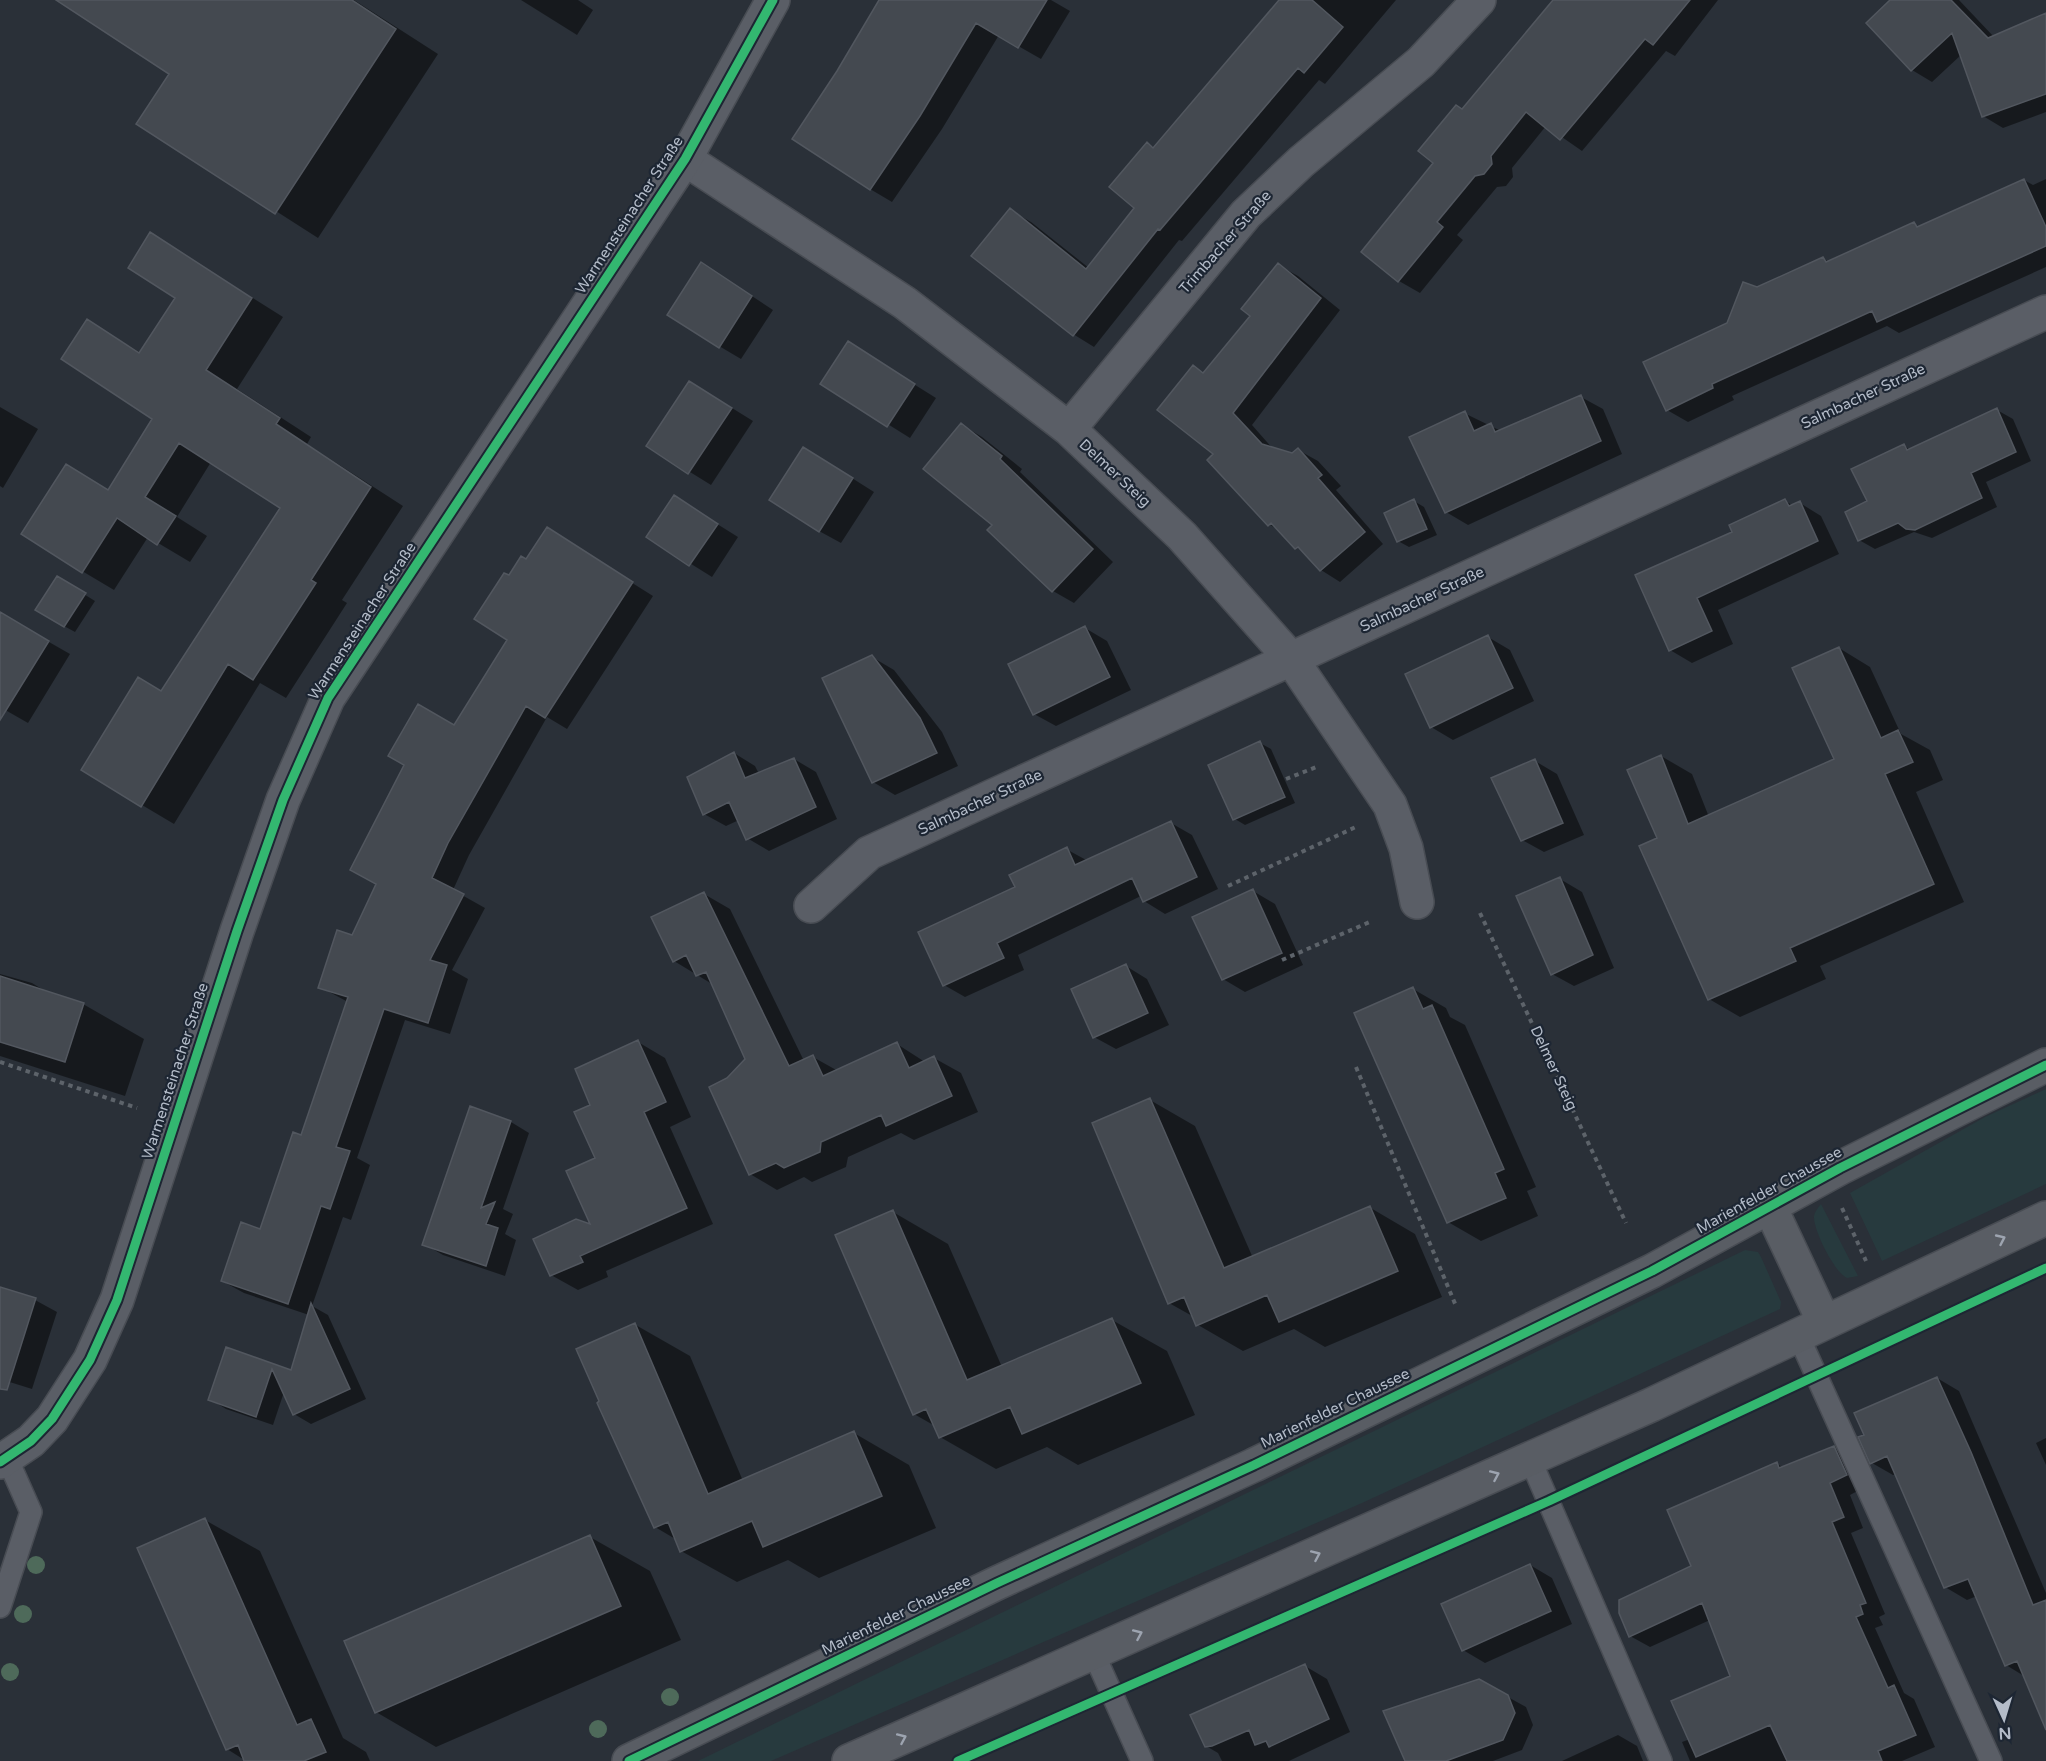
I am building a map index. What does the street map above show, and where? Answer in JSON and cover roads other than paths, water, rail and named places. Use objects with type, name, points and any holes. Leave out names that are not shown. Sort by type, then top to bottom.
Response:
[{"type":"main road","name":"Marienfelder Chaussee","points":[[629,1761],[997,1583],[1254,1465],[1652,1271],[1840,1168],[2046,1065]]},
{"type":"main road","points":[[1770,1207],[1810,1329]]},
{"type":"main road","points":[[849,1761],[1530,1459],[2046,1218]]},
{"type":"street","name":"Warmensteinacher Straße","points":[[3,1460],[31,1441],[52,1419],[90,1360],[117,1300],[283,800],[328,698],[685,159],[773,0]]},
{"type":"street","name":"Trimbacher Straße","points":[[1069,429],[1246,214],[1301,162],[1421,62],[1479,0]]},
{"type":"street","name":"Delmer Steig","points":[[685,159],[905,303],[1069,429],[1182,536],[1292,660],[1390,805],[1406,848],[1417,902]]},
{"type":"street","name":"Salmbacher Straße","points":[[810,906],[869,853],[2046,312]]},
{"type":"lane","points":[[1810,1329],[1991,1761]]},
{"type":"lane","points":[[1530,1459],[1661,1761]]},
{"type":"lane","points":[[0,1607],[31,1512],[3,1460]]},
{"type":"lane","points":[[1094,1654],[1142,1761]]}]
